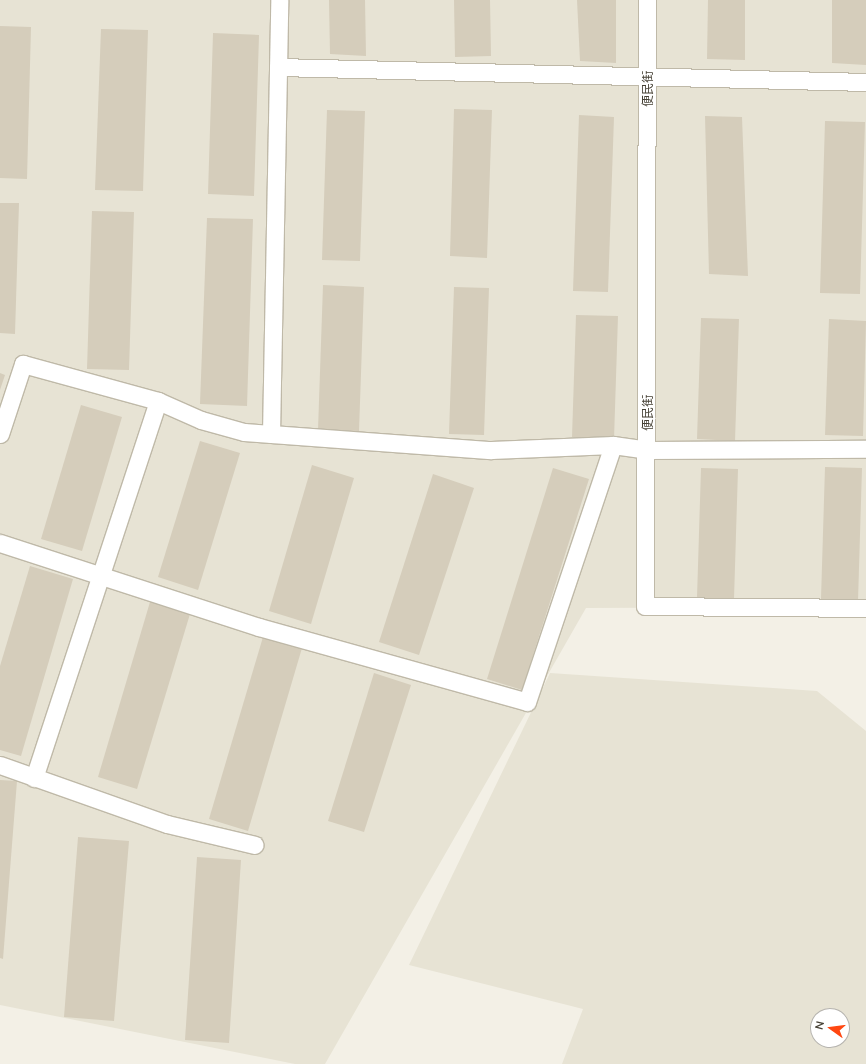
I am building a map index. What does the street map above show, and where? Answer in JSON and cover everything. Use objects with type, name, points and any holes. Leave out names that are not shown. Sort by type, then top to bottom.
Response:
[{"type":"street","points":[[271,434],[279,0]]},
{"type":"street","name":"便民街","points":[[647,0],[648,450],[645,606],[866,608]]},
{"type":"street","points":[[278,67],[866,82]]},
{"type":"street","points":[[0,434],[23,364],[158,401],[201,420],[244,432],[491,450],[613,445],[648,450],[866,449]]},
{"type":"street","points":[[34,778],[158,401]]},
{"type":"street","points":[[0,543],[259,627],[527,702],[613,445]]},
{"type":"street","points":[[0,765],[167,824],[255,845]]},
{"type":"shaded area","points":[[0,0],[866,0],[866,607],[586,608],[325,1064],[295,1064],[0,1005]]},
{"type":"shaded area","points":[[550,673],[817,691],[866,731],[866,1064],[562,1064],[583,1009],[409,965]]},
{"type":"building","points":[[329,0],[365,0],[366,56],[330,54]]},
{"type":"building","points":[[454,0],[490,0],[491,56],[455,57]]},
{"type":"building","points":[[577,0],[616,0],[616,63],[580,61]]},
{"type":"building","points":[[708,0],[745,0],[745,60],[707,59]]},
{"type":"building","points":[[832,0],[866,0],[866,65],[832,63]]},
{"type":"building","points":[[0,26],[31,27],[27,179],[0,178]]},
{"type":"building","points":[[101,29],[148,30],[143,191],[95,190]]},
{"type":"building","points":[[213,33],[259,35],[254,196],[208,194]]},
{"type":"building","points":[[454,109],[492,110],[487,258],[450,256]]},
{"type":"building","points":[[327,110],[365,111],[360,261],[322,260]]},
{"type":"building","points":[[579,115],[614,117],[608,292],[573,291]]},
{"type":"building","points":[[705,116],[742,117],[748,276],[709,274]]},
{"type":"building","points":[[825,121],[865,122],[860,294],[820,293]]},
{"type":"building","points":[[0,203],[19,203],[15,334],[0,333]]},
{"type":"building","points":[[92,211],[134,212],[129,370],[87,369]]},
{"type":"building","points":[[207,218],[253,219],[247,406],[200,404]]},
{"type":"building","points":[[323,285],[364,287],[359,431],[318,430]]},
{"type":"building","points":[[454,287],[489,288],[484,435],[449,434]]},
{"type":"building","points":[[576,315],[618,316],[614,439],[572,437]]},
{"type":"building","points":[[701,318],[739,319],[735,441],[697,439]]},
{"type":"building","points":[[829,319],[866,321],[863,436],[825,435]]},
{"type":"building","points":[[0,373],[5,375],[0,390]]},
{"type":"building","points":[[81,405],[122,417],[82,551],[41,539]]},
{"type":"building","points":[[200,441],[240,453],[198,590],[158,577]]},
{"type":"building","points":[[312,465],[354,478],[311,624],[269,611]]},
{"type":"building","points":[[825,467],[862,468],[858,601],[821,599]]},
{"type":"building","points":[[553,468],[589,479],[522,690],[487,679]]},
{"type":"building","points":[[701,468],[738,469],[734,599],[697,598]]},
{"type":"building","points":[[433,474],[474,488],[419,655],[379,642]]},
{"type":"building","points":[[30,566],[73,579],[21,756],[0,750],[0,666]]},
{"type":"building","points":[[150,602],[190,614],[137,789],[98,777]]},
{"type":"building","points":[[263,637],[302,648],[248,831],[209,819]]},
{"type":"building","points":[[374,673],[411,685],[364,832],[328,821]]},
{"type":"building","points":[[0,780],[17,781],[3,959],[0,958]]},
{"type":"building","points":[[78,837],[129,841],[114,1021],[64,1017]]},
{"type":"building","points":[[197,857],[241,860],[229,1043],[185,1040]]}]
